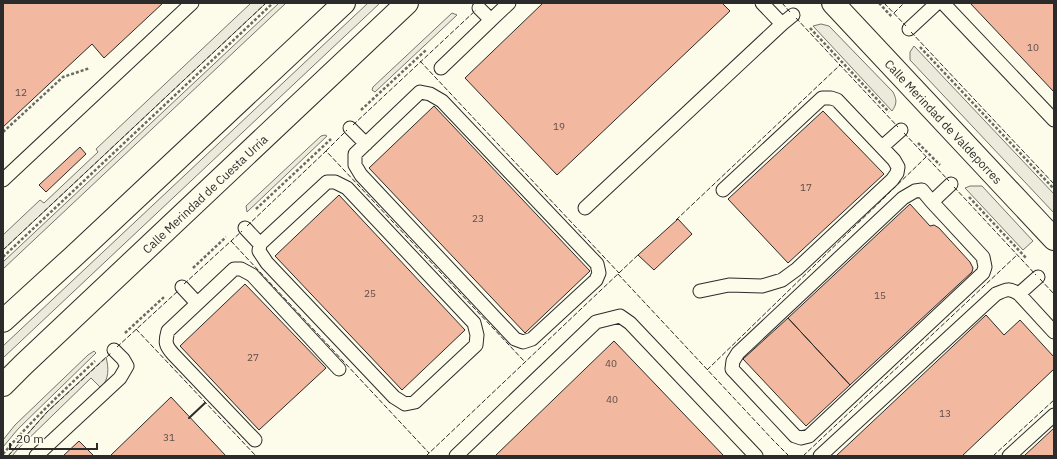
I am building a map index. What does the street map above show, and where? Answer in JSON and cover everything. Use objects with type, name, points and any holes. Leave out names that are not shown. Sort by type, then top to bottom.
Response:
[{"type":"street","points":[[3,321],[344,3]]},
{"type":"street","name":"Calle Merindad de Cuesta Urria","points":[[3,385],[406,3]]},
{"type":"street","name":"Calle Merindad de Valdeporres","points":[[833,3],[1054,239]]},
{"type":"lane","points":[[3,180],[192,3]]},
{"type":"lane","points":[[441,68],[509,3]]},
{"type":"lane","points":[[762,3],[782,24]]},
{"type":"lane","points":[[909,29],[937,3]]},
{"type":"lane","points":[[944,3],[1054,120]]},
{"type":"lane","points":[[479,8],[491,20]]},
{"type":"lane","points":[[584,208],[793,15]]},
{"type":"lane","points":[[420,92],[430,94],[442,101],[597,264],[599,273],[596,280],[532,339],[523,342],[515,339],[361,175],[355,165],[355,154],[366,144],[420,92]]},
{"type":"lane","points":[[700,291],[729,285],[762,286],[782,280],[797,268],[892,180],[897,173],[898,167],[894,160],[837,100],[822,98],[723,190]]},
{"type":"lane","points":[[350,128],[366,144]]},
{"type":"lane","points":[[882,147],[901,130]]},
{"type":"lane","points":[[326,182],[335,182],[347,188],[474,323],[477,335],[476,345],[415,402],[405,404],[394,397],[267,263],[259,251],[260,244],[326,182]]},
{"type":"lane","points":[[932,202],[951,184]]},
{"type":"lane","points":[[922,190],[932,202],[983,257],[985,267],[983,273],[809,436],[801,438],[795,436],[732,369],[733,361],[738,353],[902,198],[915,191],[922,190]]},
{"type":"lane","points":[[245,228],[260,244]]},
{"type":"lane","points":[[255,440],[168,348],[166,341],[168,331],[234,269],[241,269],[252,275],[339,369]]},
{"type":"lane","points":[[1019,294],[1038,277]]},
{"type":"lane","points":[[182,287],[197,303]]},
{"type":"lane","points":[[820,456],[996,294],[1006,289],[1012,290],[1019,294],[1054,332]]},
{"type":"lane","points":[[456,456],[596,322],[620,316],[630,323],[756,456]]},
{"type":"lane","points":[[36,456],[120,378],[127,366],[114,350]]},
{"type":"lane","points":[[1009,456],[1054,414]]},
{"type":"path","points":[[3,257],[273,3]]},
{"type":"path","points":[[878,3],[895,20]]},
{"type":"path","points":[[806,24],[893,116]]},
{"type":"path","points":[[917,43],[1054,189]]},
{"type":"path","points":[[3,132],[63,77],[97,66]]},
{"type":"path","points":[[914,139],[940,166]]},
{"type":"path","points":[[966,193],[1031,263]]},
{"type":"shaded area","points":[[251,3],[266,3],[3,250],[3,235],[40,200],[44,203],[98,152],[96,149]]},
{"type":"shaded area","points":[[279,3],[286,3],[3,269],[3,262]]},
{"type":"shaded area","points":[[368,3],[380,3],[3,358],[3,346]]},
{"type":"shaded area","points":[[452,13],[457,15],[375,92],[372,90],[373,87]]},
{"type":"shaded area","points":[[821,24],[829,26],[893,92],[896,102],[892,111],[813,26]]},
{"type":"shaded area","points":[[914,46],[1054,194],[1054,213],[910,60],[910,52]]},
{"type":"shaded area","points":[[321,136],[327,136],[247,212],[246,206]]},
{"type":"shaded area","points":[[970,186],[982,186],[1033,241],[1023,250],[965,188]]},
{"type":"shaded area","points":[[94,351],[96,353],[18,429],[3,447],[3,440],[15,425]]},
{"type":"shaded area","points":[[106,357],[108,374],[104,385],[101,388],[91,378],[12,456],[8,456],[47,412]]},
{"type":"building","points":[[3,3],[163,3],[104,58],[92,44],[3,127]]},
{"type":"building","points":[[543,3],[722,3],[730,11],[557,175],[465,78]]},
{"type":"building","points":[[970,3],[1054,3],[1054,92]]},
{"type":"building","points":[[434,106],[590,271],[525,333],[369,168]]},
{"type":"building","points":[[823,111],[884,174],[788,263],[728,199]]},
{"type":"building","points":[[80,147],[86,154],[46,192],[39,185]]},
{"type":"building","points":[[339,195],[465,330],[402,390],[275,256]]},
{"type":"building","points":[[910,204],[930,226],[934,225],[939,228],[970,262],[973,268],[972,272],[850,385],[788,318]]},
{"type":"building","points":[[678,219],[692,234],[654,270],[638,255]]},
{"type":"building","points":[[245,284],[326,368],[259,430],[180,346]]},
{"type":"building","points":[[986,315],[1004,335],[1020,320],[1054,357],[1054,369],[962,456],[836,456]]},
{"type":"building","points":[[788,318],[850,385],[806,426],[743,359]]},
{"type":"building","points":[[614,341],[724,456],[495,456]]},
{"type":"building","points":[[171,397],[226,456],[110,456]]},
{"type":"building","points":[[1054,428],[1054,456],[1024,456]]},
{"type":"building","points":[[79,441],[94,456],[63,456]]},
{"type":"fence","points":[[3,250],[266,3]]},
{"type":"fence","points":[[782,3],[790,12]]},
{"type":"fence","points":[[884,3],[906,26]]},
{"type":"fence","points":[[894,13],[904,3]]},
{"type":"fence","points":[[353,125],[476,10]]},
{"type":"fence","points":[[796,18],[898,127]]},
{"type":"fence","points":[[911,32],[1054,184]]},
{"type":"fence","points":[[420,61],[619,273]]},
{"type":"fence","points":[[676,220],[840,65]]},
{"type":"fence","points":[[326,151],[347,130]]},
{"type":"fence","points":[[904,133],[949,181]]},
{"type":"fence","points":[[247,226],[326,151],[525,362]]},
{"type":"fence","points":[[707,370],[926,157]]},
{"type":"fence","points":[[954,187],[1036,275]]},
{"type":"fence","points":[[184,284],[242,231]]},
{"type":"fence","points":[[231,241],[429,453]]},
{"type":"fence","points":[[426,456],[639,254]]},
{"type":"fence","points":[[803,456],[1017,255]]},
{"type":"fence","points":[[618,274],[789,456]]},
{"type":"fence","points":[[1040,279],[1054,294]]},
{"type":"fence","points":[[117,347],[179,290]]},
{"type":"fence","points":[[136,329],[256,456]]},
{"type":"fence","points":[[8,456],[47,412],[111,353]]},
{"type":"fence","points":[[993,456],[1054,400]]},
{"type":"wall","points":[[189,418],[205,403]]}]
